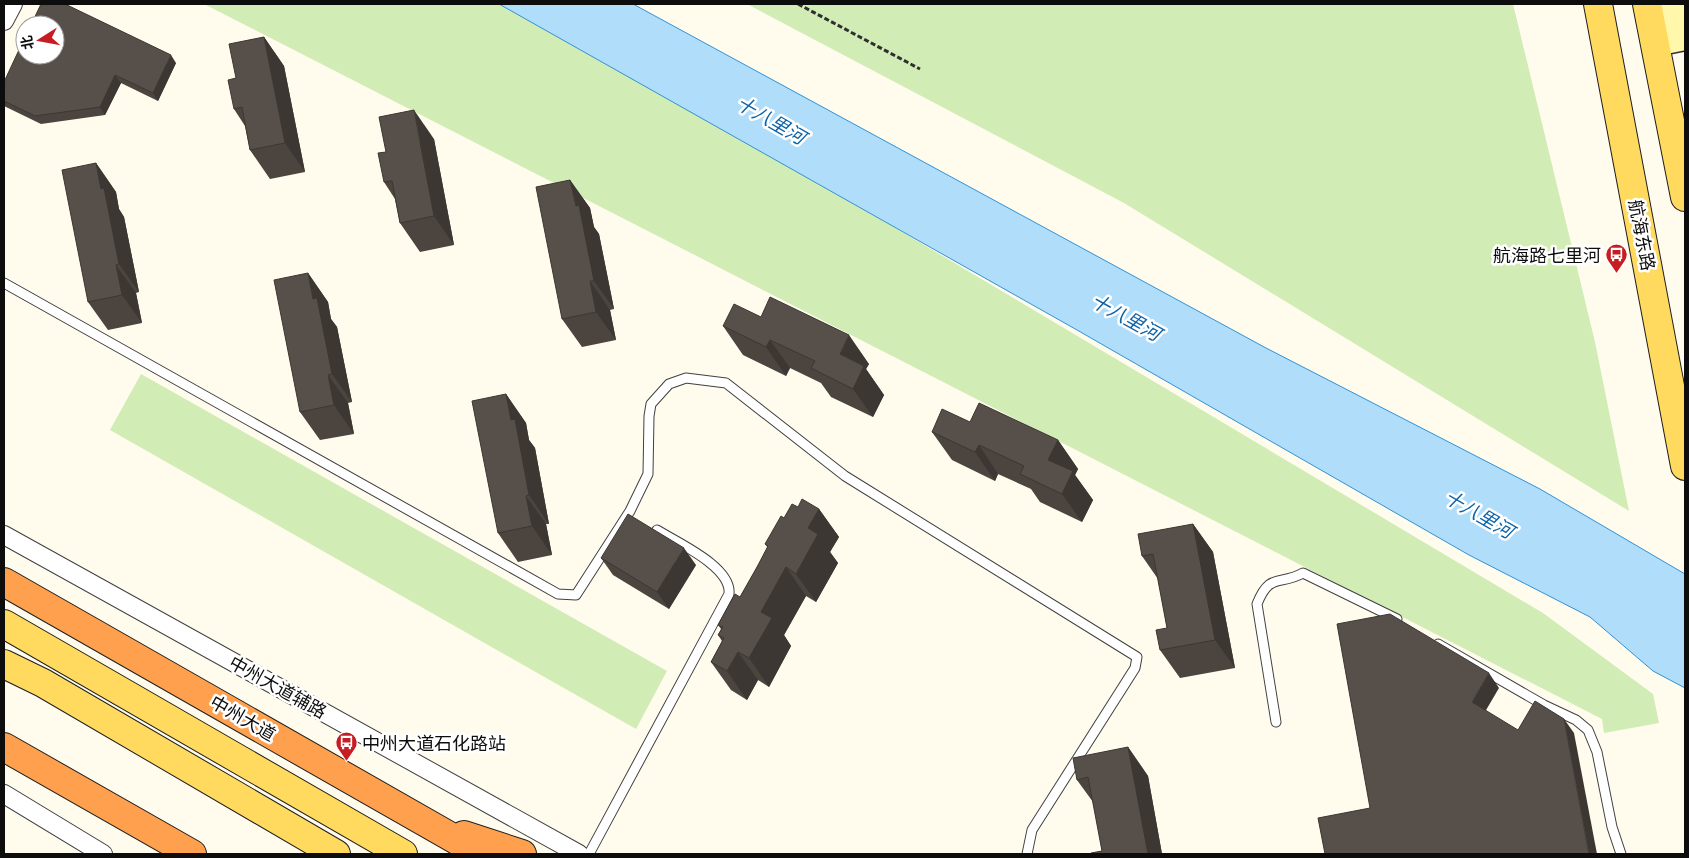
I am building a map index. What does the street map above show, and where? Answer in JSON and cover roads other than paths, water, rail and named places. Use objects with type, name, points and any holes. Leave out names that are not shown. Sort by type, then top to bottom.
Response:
[{"type":"highway","name":"中州大道","points":[[4,582],[481,854]]},
{"type":"highway","points":[[4,748],[192,854]]},
{"type":"highway","points":[[422,820],[522,854]]},
{"type":"main road","name":"航海东路","points":[[1598,4],[1685,466]]},
{"type":"main road","points":[[1650,22],[1685,197]]},
{"type":"main road","points":[[4,624],[402,854]]},
{"type":"main road","points":[[4,664],[44,683],[336,854]]},
{"type":"street","points":[[4,21],[12,4]]},
{"type":"street","points":[[1650,22],[1685,13]]},
{"type":"street","points":[[1650,22],[1685,38]]},
{"type":"street","name":"中州大道辅路","points":[[4,535],[579,854]]},
{"type":"street","points":[[4,794],[103,854]]},
{"type":"lane","points":[[4,283],[558,594],[576,595],[630,511],[648,474],[649,416],[651,404],[661,391],[669,384],[686,378],[726,383],[845,476],[1137,657],[1135,668],[1032,830],[1027,854]]},
{"type":"lane","points":[[589,854],[729,594],[730,586],[719,569],[657,530]]},
{"type":"lane","points":[[1276,722],[1256,604],[1263,588],[1278,580],[1296,577],[1304,573],[1404,624]]},
{"type":"lane","points":[[1428,638],[1544,705],[1576,720],[1588,730],[1597,752],[1610,817],[1621,854]]},
{"type":"water","name":"十八里河","points":[[499,4],[633,4],[1266,348],[1540,489],[1685,574],[1685,688],[1653,671],[1590,617],[1469,555],[1077,330]]},
{"type":"place","name":"航海路七里河","points":[[1617,274]]},
{"type":"place","name":"中州大道石化路站","points":[[346,762]]}]
